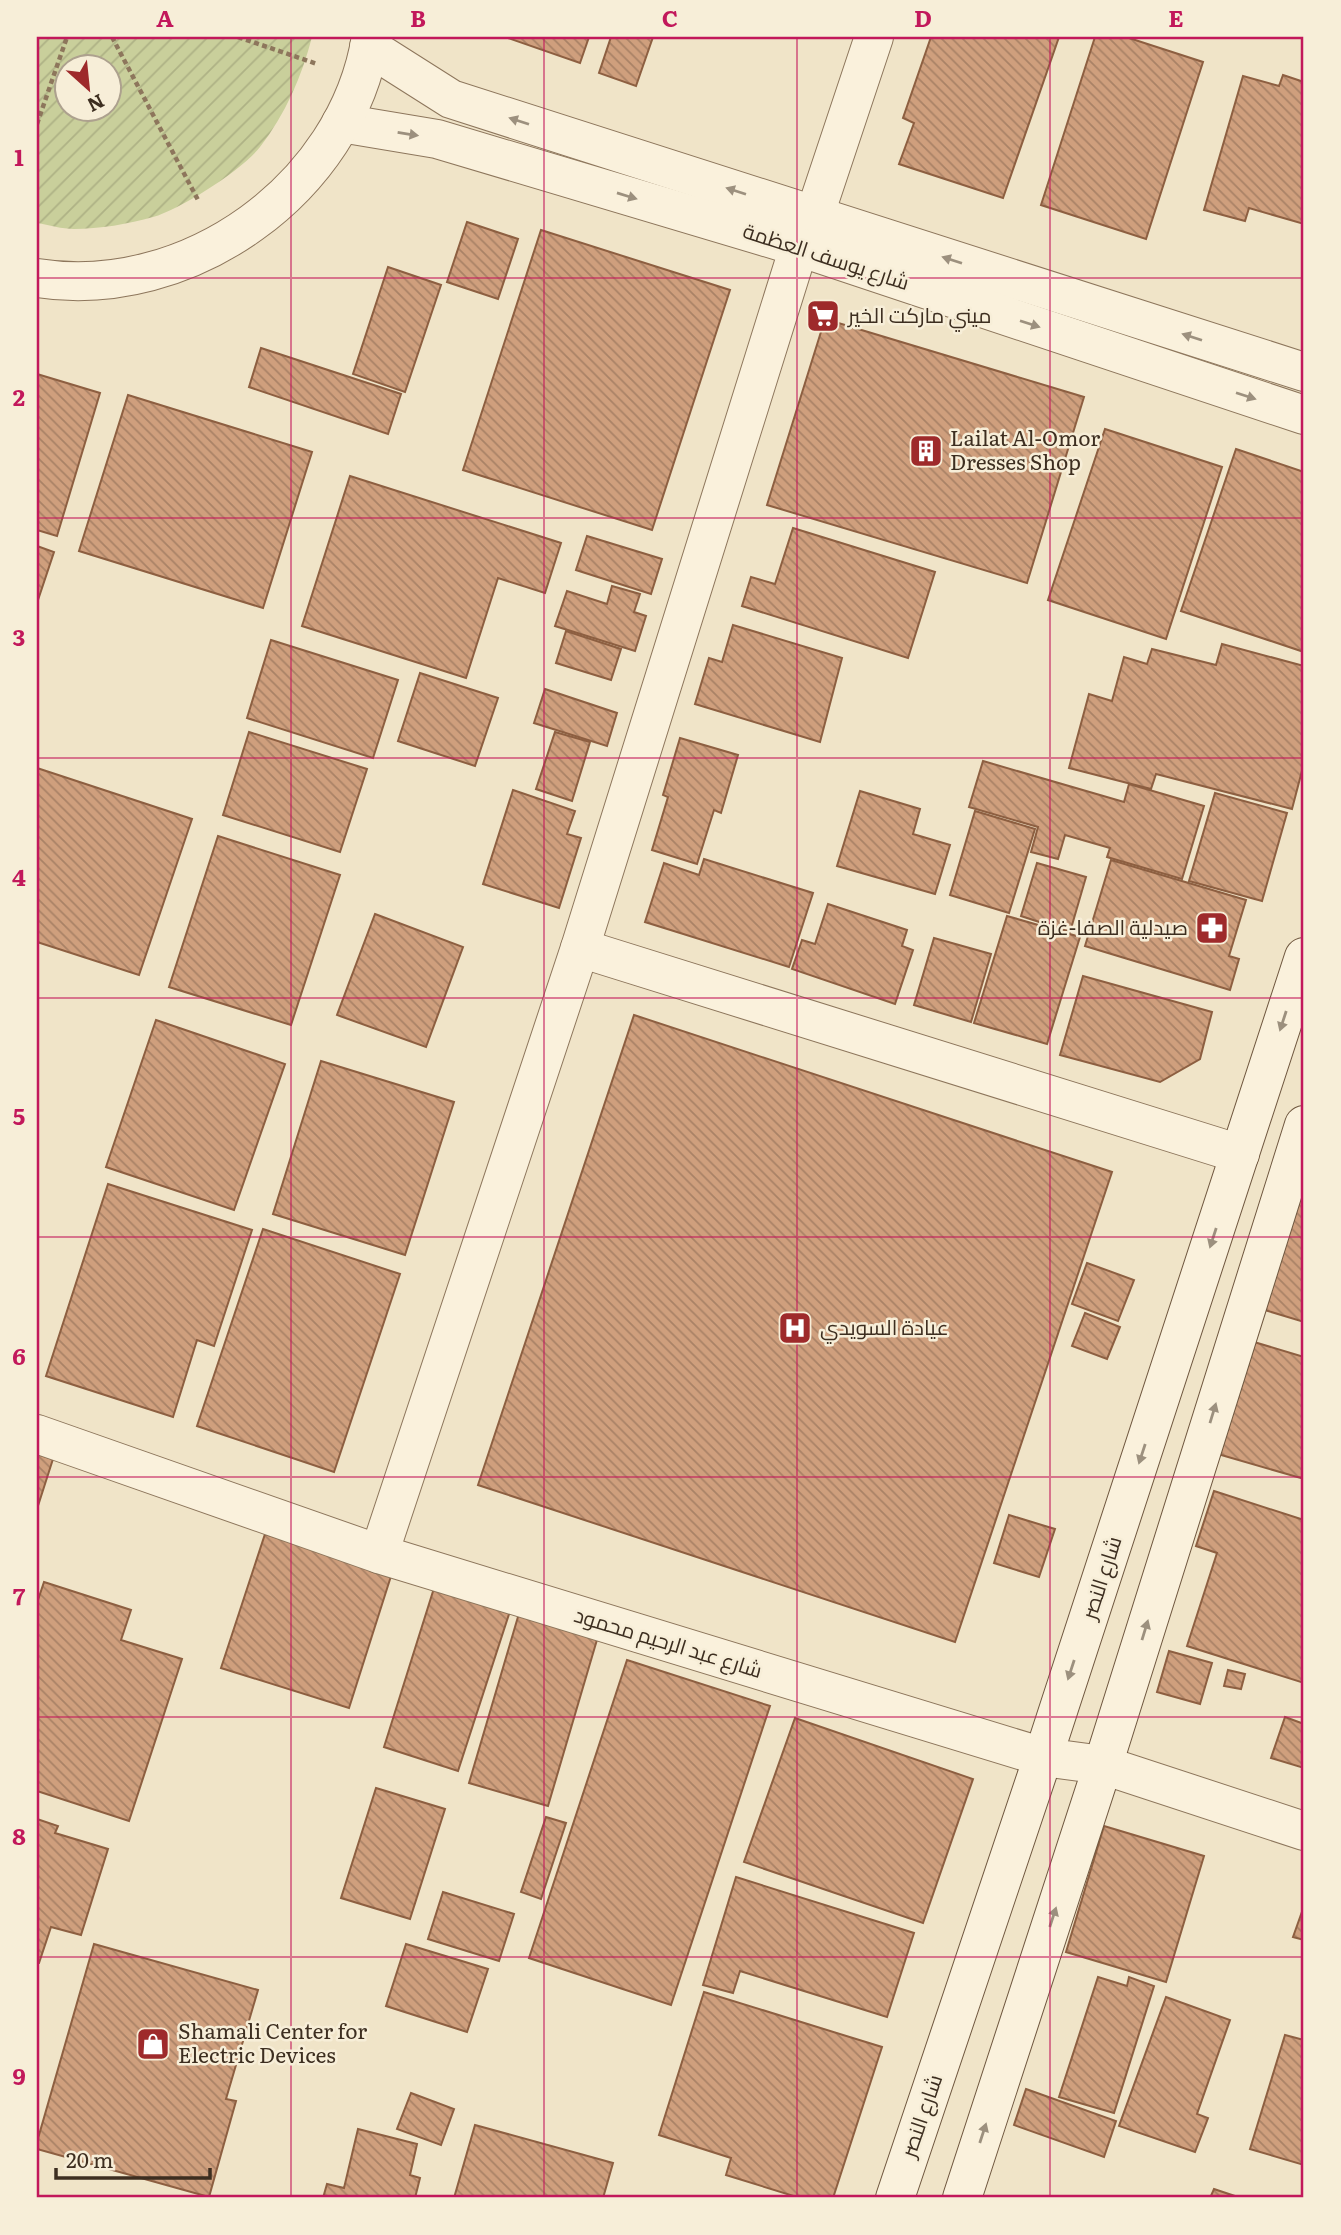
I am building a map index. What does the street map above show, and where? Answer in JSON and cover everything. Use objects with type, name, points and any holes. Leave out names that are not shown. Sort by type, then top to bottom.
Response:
[{"type":"street","points":[[379,1554],[580,948],[807,232],[874,37]]},
{"type":"street","points":[[37,278],[89,280],[127,276],[166,267],[201,253],[236,234],[267,212],[296,186],[321,155],[353,99],[370,42]]},
{"type":"street","name":"شارع يوسف العظمة","points":[[370,42],[451,99],[1304,415]]},
{"type":"street","name":"شارع يوسف العظمة","points":[[341,123],[437,139],[807,232],[1304,372]]},
{"type":"street","points":[[580,948],[1240,1154]]},
{"type":"street","name":"شارع النصر","points":[[895,2198],[1043,1758],[1304,957]]},
{"type":"street","points":[[962,2198],[1103,1765],[1304,1125]]},
{"type":"street","name":"شارع عبد الرحيم محمود","points":[[37,1434],[379,1554],[1043,1758],[1103,1765],[1304,1831]]},
{"type":"path","points":[[37,124],[66,37]]},
{"type":"path","points":[[112,37],[200,204]]},
{"type":"path","points":[[238,37],[319,65]]},
{"type":"green space","points":[[37,37],[312,37],[292,95],[269,135],[240,167],[210,188],[165,213],[124,224],[94,228],[60,228],[37,223]]},
{"type":"building","points":[[505,37],[589,37],[580,63]]},
{"type":"building","points":[[611,37],[653,37],[636,86],[599,73]]},
{"type":"building","points":[[931,37],[1059,37],[1003,198],[899,164],[914,123],[903,118]]},
{"type":"building","points":[[1095,37],[1126,37],[1203,62],[1146,239],[1041,205]]},
{"type":"building","points":[[1283,75],[1304,82],[1304,224],[1249,208],[1245,221],[1204,210],[1243,76],[1279,86]]},
{"type":"building","points":[[467,222],[518,239],[498,299],[447,282]]},
{"type":"building","points":[[541,230],[730,290],[652,530],[463,470]]},
{"type":"building","points":[[388,267],[441,285],[405,392],[353,374]]},
{"type":"building","name":"Lailat Al-Omor Dresses Shop","points":[[825,319],[1084,397],[1027,583],[767,505]]},
{"type":"building","points":[[261,348],[401,394],[388,434],[249,387]]},
{"type":"building","points":[[37,374],[100,393],[57,536],[37,530]]},
{"type":"building","points":[[128,395],[312,452],[263,608],[79,551]]},
{"type":"building","points":[[1105,429],[1222,467],[1166,639],[1048,600]]},
{"type":"building","points":[[1236,449],[1304,472],[1304,652],[1181,611]]},
{"type":"building","points":[[350,476],[561,543],[545,593],[498,578],[466,678],[302,626]]},
{"type":"building","points":[[793,528],[935,572],[908,658],[742,606],[751,577],[775,584]]},
{"type":"building","points":[[587,536],[662,559],[651,594],[576,570]]},
{"type":"building","points":[[37,546],[54,552],[37,603]]},
{"type":"building","points":[[612,586],[640,594],[634,612],[646,616],[635,651],[555,626],[567,591],[607,604]]},
{"type":"building","points":[[733,625],[842,658],[820,742],[695,704],[709,658],[722,662]]},
{"type":"building","points":[[566,631],[621,649],[611,680],[556,663]]},
{"type":"building","points":[[271,640],[398,680],[373,758],[247,718]]},
{"type":"building","points":[[1222,644],[1304,666],[1304,763],[1292,809],[1156,774],[1151,789],[1069,768],[1089,694],[1112,701],[1124,657],[1147,664],[1152,649],[1216,665]]},
{"type":"building","points":[[420,673],[498,698],[475,766],[398,741]]},
{"type":"building","points":[[545,689],[617,713],[607,746],[534,723]]},
{"type":"building","points":[[249,732],[367,769],[340,852],[223,815]]},
{"type":"building","points":[[555,732],[590,742],[572,801],[536,789]]},
{"type":"building","points":[[680,738],[738,755],[721,813],[714,810],[697,864],[652,850],[668,797],[663,795]]},
{"type":"building","points":[[983,761],[1124,802],[1129,784],[1204,806],[1182,879],[1107,857],[1110,848],[1065,835],[1058,859],[1031,852],[1038,827],[969,807]]},
{"type":"building","points":[[37,768],[192,819],[139,975],[37,942]]},
{"type":"building","points":[[513,790],[575,811],[567,834],[581,838],[559,908],[483,884]]},
{"type":"building","points":[[860,791],[920,809],[913,834],[950,845],[935,894],[837,866]]},
{"type":"building","points":[[1215,793],[1287,813],[1262,901],[1189,881]]},
{"type":"building","points":[[975,811],[1035,829],[1009,913],[950,895]]},
{"type":"building","points":[[218,836],[340,875],[291,1025],[169,987]]},
{"type":"building","points":[[704,859],[813,893],[789,967],[645,922],[664,863],[699,875]]},
{"type":"building","points":[[1111,860],[1246,900],[1229,956],[1239,959],[1230,990],[1085,946]]},
{"type":"building","points":[[1037,863],[1086,877],[1070,932],[1021,916]]},
{"type":"building","points":[[828,904],[907,930],[902,946],[913,950],[895,1004],[792,969],[802,940],[815,944]]},
{"type":"building","points":[[375,914],[463,947],[426,1047],[337,1015]]},
{"type":"building","points":[[1007,916],[1080,937],[1047,1044],[974,1023]]},
{"type":"building","points":[[934,938],[991,954],[971,1022],[914,1005]]},
{"type":"building","points":[[1083,976],[1212,1012],[1200,1059],[1160,1082],[1060,1055]]},
{"type":"building","name":"عيادة السويدي","points":[[634,1015],[1112,1172],[955,1642],[478,1485]]},
{"type":"building","points":[[156,1020],[285,1064],[234,1210],[106,1167]]},
{"type":"building","points":[[321,1061],[454,1102],[405,1255],[273,1214]]},
{"type":"building","points":[[108,1184],[252,1230],[214,1346],[197,1340],[173,1417],[46,1376]]},
{"type":"building","points":[[1291,1193],[1304,1197],[1304,1322],[1255,1307]]},
{"type":"building","points":[[263,1229],[400,1274],[334,1472],[197,1426]]},
{"type":"building","points":[[1087,1263],[1134,1280],[1118,1321],[1072,1304]]},
{"type":"building","points":[[1085,1313],[1120,1327],[1107,1359],[1072,1346]]},
{"type":"building","points":[[1244,1339],[1304,1357],[1304,1479],[1211,1452]]},
{"type":"building","points":[[37,1454],[53,1459],[37,1509]]},
{"type":"building","points":[[1214,1491],[1304,1520],[1304,1683],[1187,1646],[1217,1553],[1196,1546]]},
{"type":"building","points":[[1009,1515],[1055,1529],[1039,1577],[994,1563]]},
{"type":"building","points":[[265,1534],[392,1573],[349,1708],[221,1668]]},
{"type":"building","points":[[44,1582],[131,1610],[121,1640],[182,1659],[129,1821],[37,1791],[37,1603]]},
{"type":"building","points":[[435,1585],[511,1608],[458,1771],[384,1747]]},
{"type":"building","points":[[520,1610],[599,1633],[548,1806],[469,1783]]},
{"type":"building","points":[[1169,1651],[1212,1663],[1200,1704],[1157,1692]]},
{"type":"building","points":[[627,1660],[770,1706],[671,2005],[529,1958]]},
{"type":"building","points":[[1228,1670],[1245,1674],[1241,1689],[1224,1686]]},
{"type":"building","points":[[1285,1717],[1304,1724],[1304,1768],[1271,1758]]},
{"type":"building","points":[[795,1718],[973,1779],[923,1923],[744,1862]]},
{"type":"building","points":[[376,1788],[445,1809],[410,1919],[341,1898]]},
{"type":"building","points":[[546,1817],[566,1823],[541,1899],[521,1892]]},
{"type":"building","points":[[37,1819],[58,1826],[55,1833],[108,1849],[81,1935],[51,1927],[39,1963],[37,1963]]},
{"type":"building","points":[[1104,1826],[1204,1856],[1166,1982],[1066,1952]]},
{"type":"building","points":[[736,1877],[914,1933],[887,2017],[740,1971],[733,1993],[703,1985]]},
{"type":"building","points":[[443,1892],[514,1914],[499,1961],[428,1939]]},
{"type":"building","points":[[1304,1906],[1304,1940],[1293,1937]]},
{"type":"building","name":"Shamali Center for Electric Devices","points":[[94,1944],[258,1990],[226,2099],[236,2101],[209,2197],[37,2149]]},
{"type":"building","points":[[406,1944],[488,1969],[467,2032],[386,2006]]},
{"type":"building","points":[[1098,1977],[1127,1986],[1129,1977],[1154,1986],[1114,2113],[1059,2097]]},
{"type":"building","points":[[704,1992],[882,2047],[833,2198],[800,2198],[726,2175],[731,2158],[659,2135]]},
{"type":"building","points":[[1166,1997],[1230,2020],[1197,2114],[1208,2118],[1195,2152],[1119,2126]]},
{"type":"building","points":[[1285,2035],[1304,2040],[1304,2165],[1250,2149]]},
{"type":"building","points":[[1026,2089],[1116,2121],[1104,2157],[1014,2125]]},
{"type":"building","points":[[411,2093],[454,2109],[441,2145],[397,2129]]},
{"type":"building","points":[[475,2125],[613,2163],[603,2198],[454,2198]]},
{"type":"building","points":[[358,2129],[417,2144],[410,2175],[420,2178],[415,2198],[323,2198],[327,2184],[344,2188]]},
{"type":"building","points":[[1214,2189],[1241,2198],[1210,2198]]},
{"type":"place","name":"ميني ماركت الخير","points":[[823,316]]},
{"type":"place","name":"Lailat Al-Omor Dresses Shop","points":[[926,451]]},
{"type":"place","name":"صيدلية الصفا-غزة","points":[[1212,928]]},
{"type":"place","name":"عيادة السويدي","points":[[795,1328]]},
{"type":"place","name":"Shamali Center for Electric Devices","points":[[153,2044]]}]
